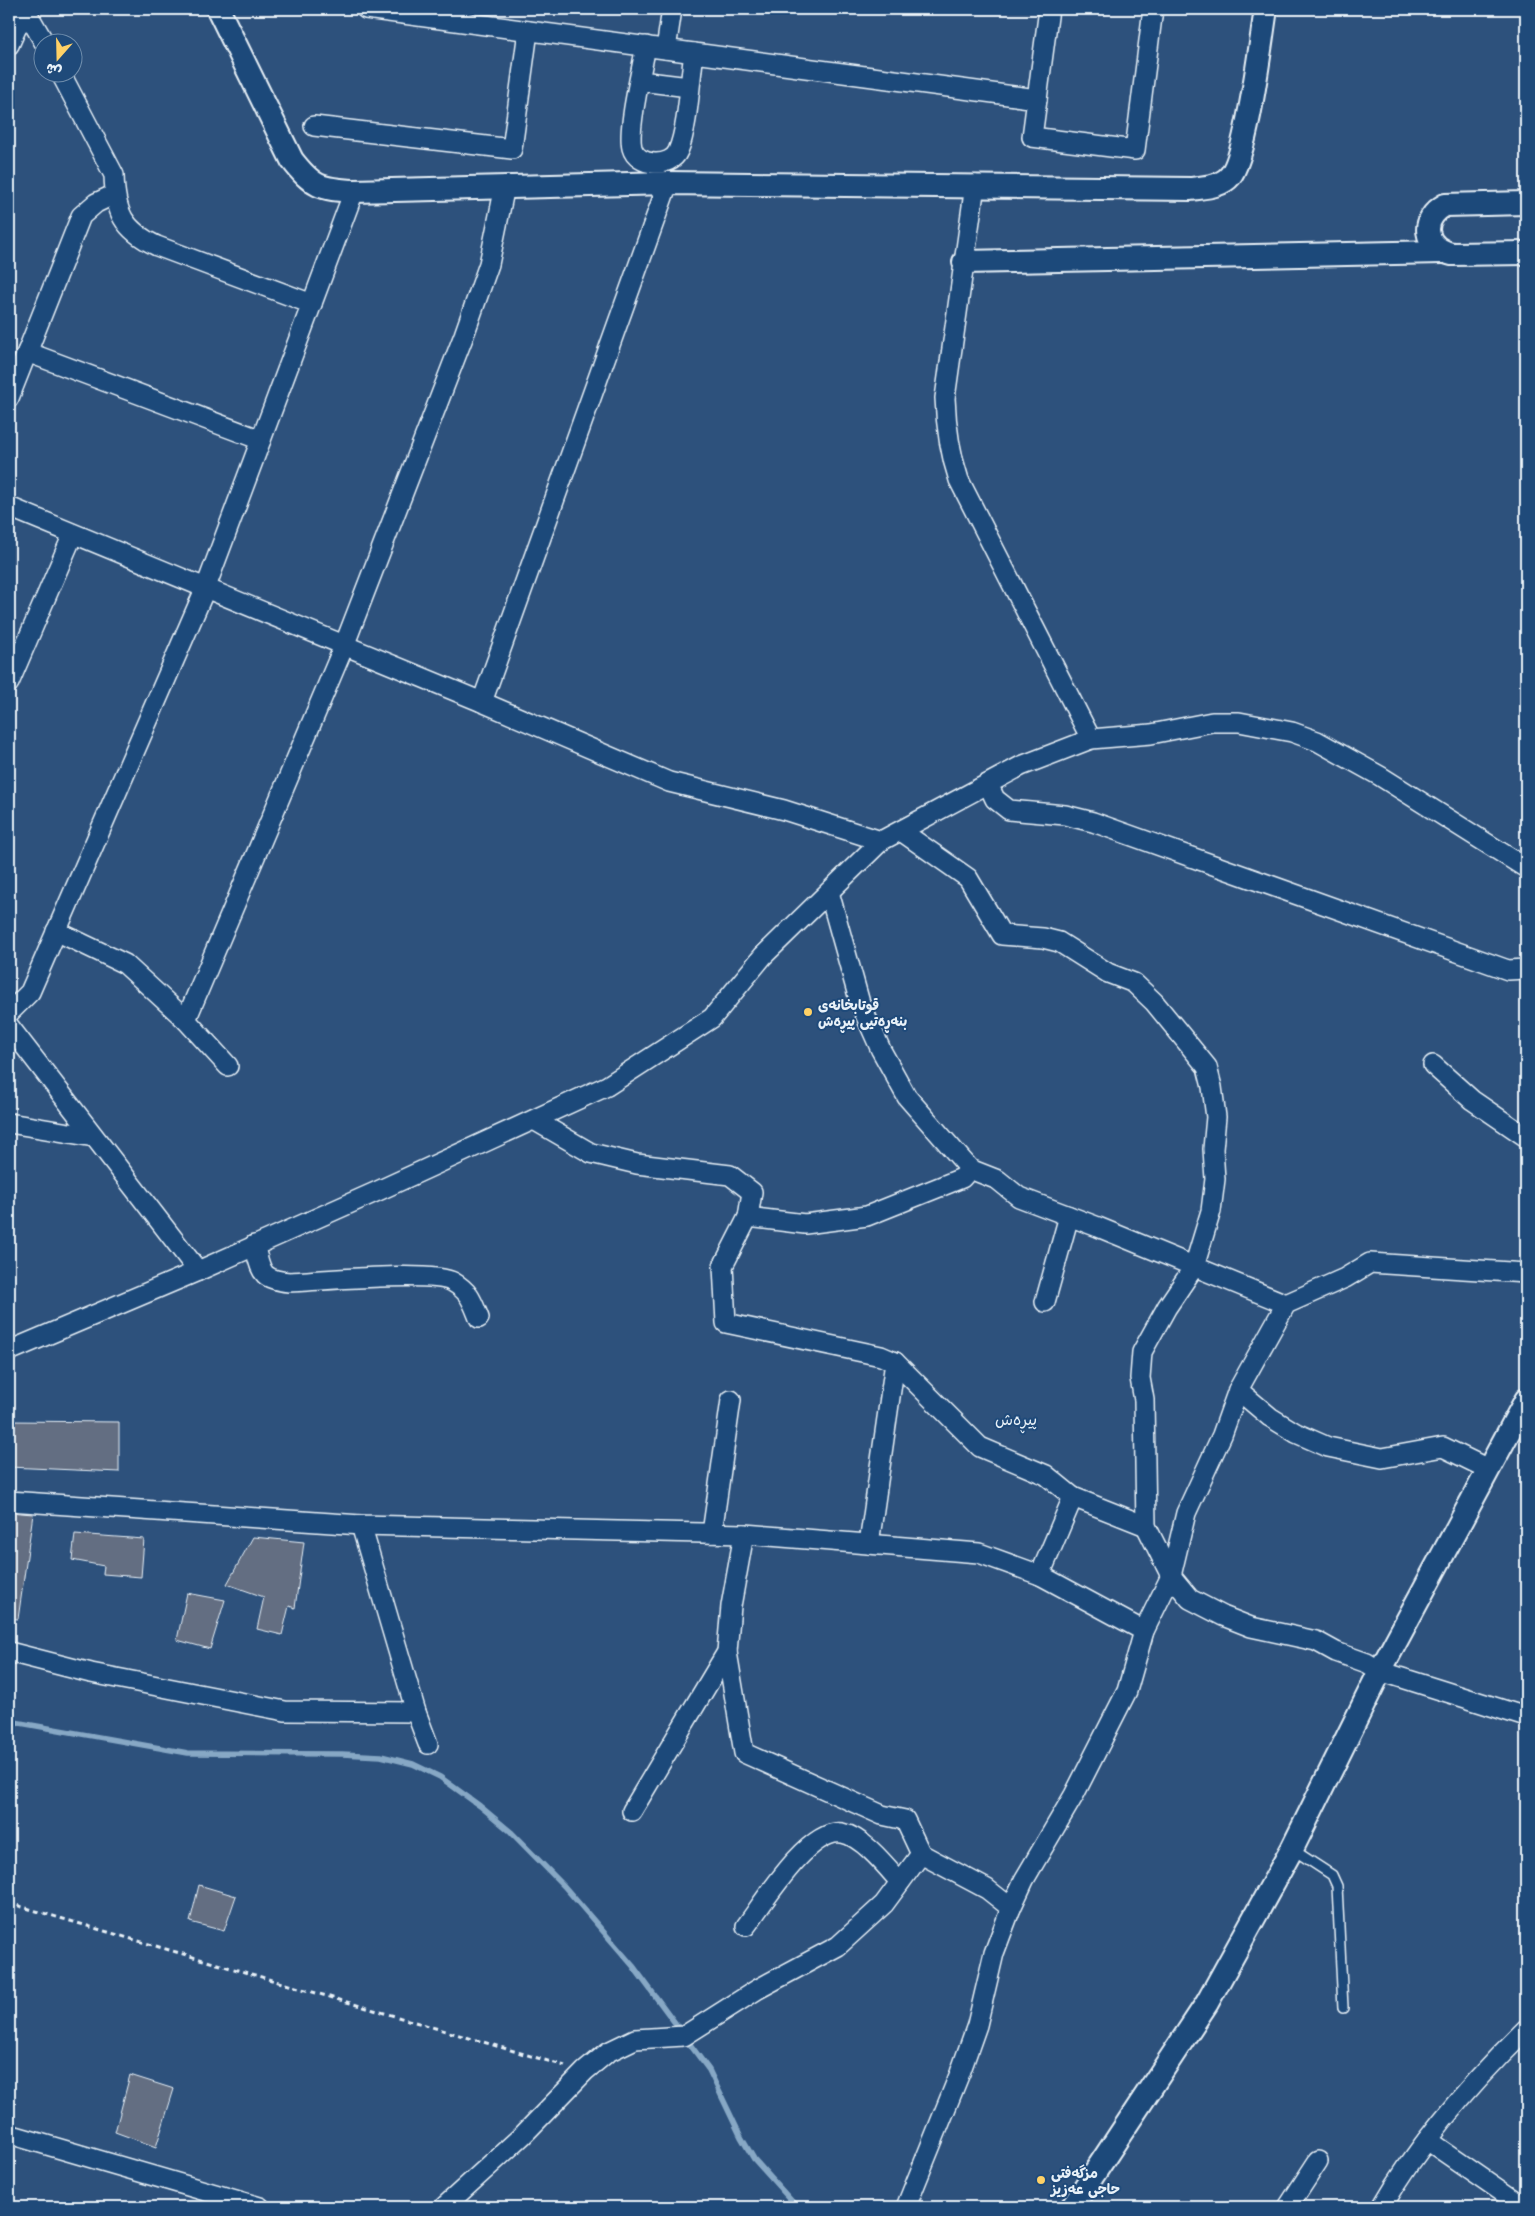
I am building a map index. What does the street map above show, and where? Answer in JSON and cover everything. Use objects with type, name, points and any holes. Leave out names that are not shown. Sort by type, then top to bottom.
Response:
[{"type":"street","points":[[9,45],[25,9],[38,32]]},
{"type":"street","points":[[218,9],[292,160],[303,175],[321,187],[354,191],[668,183],[1191,189],[1223,182],[1231,176],[1236,166],[1244,139],[1266,9]]},
{"type":"street","points":[[366,9],[1037,99]]},
{"type":"street","points":[[666,49],[672,9]]},
{"type":"street","points":[[1049,9],[1032,137],[1135,150],[1154,9]]},
{"type":"street","points":[[314,126],[512,149],[528,31]]},
{"type":"street","points":[[646,46],[631,137],[632,150],[640,159],[654,163],[668,161],[678,152],[694,53]]},
{"type":"street","points":[[640,81],[689,87]]},
{"type":"street","points":[[65,82],[114,173],[115,194],[122,218],[128,228],[139,237],[157,246],[312,304]]},
{"type":"street","points":[[482,702],[668,183]]},
{"type":"street","points":[[186,1020],[344,646],[474,308],[489,264],[505,186]]},
{"type":"street","points":[[975,186],[945,398],[950,454],[958,480],[1091,739]]},
{"type":"street","points":[[9,1013],[30,992],[206,587],[354,191]]},
{"type":"street","points":[[9,398],[81,216],[96,203],[115,194]]},
{"type":"street","points":[[1442,252],[1434,246],[1429,237],[1428,227],[1431,218],[1437,210],[1445,205],[1526,203]]},
{"type":"street","points":[[964,262],[1442,252],[1452,254],[1526,253]]},
{"type":"street","points":[[27,352],[261,440]]},
{"type":"street","points":[[9,507],[482,702],[669,782],[784,810],[881,841]]},
{"type":"street","points":[[9,683],[73,534]]},
{"type":"street","points":[[9,1351],[198,1271],[607,1086],[712,1018],[763,956],[881,841],[1021,766],[1091,739],[1151,734],[1212,722],[1239,722],[1292,732],[1317,741],[1380,776],[1526,868]]},
{"type":"street","points":[[988,784],[995,799],[1009,810],[1065,815],[1093,822],[1508,970],[1526,969]]},
{"type":"street","points":[[900,831],[968,878],[1002,935],[1043,938],[1059,942],[1108,973],[1134,983],[1154,1002],[1207,1067],[1216,1117],[1213,1148],[1215,1179],[1211,1211],[1194,1267],[1167,1307],[1142,1352],[1140,1378],[1144,1400],[1146,1526],[1170,1576],[1190,1599],[1223,1616],[1251,1626],[1316,1641],[1336,1652],[1367,1663],[1380,1672],[1526,1717]]},
{"type":"street","points":[[829,892],[860,1003],[881,1050],[907,1097],[970,1169],[998,1180],[1019,1197],[1286,1304]]},
{"type":"street","points":[[56,931],[125,964],[186,1020],[228,1066]]},
{"type":"street","points":[[9,1026],[198,1271]]},
{"type":"street","points":[[1433,1065],[1472,1100],[1526,1137]]},
{"type":"street","points":[[534,1120],[591,1153],[637,1164],[730,1175],[752,1192],[748,1217],[723,1266],[726,1323],[881,1356],[895,1362],[980,1447],[1046,1475],[1074,1497],[1146,1526]]},
{"type":"street","points":[[9,1123],[94,1137]]},
{"type":"street","points":[[748,1217],[805,1224],[867,1216],[962,1178],[970,1169]]},
{"type":"street","points":[[1045,1302],[1069,1216]]},
{"type":"street","points":[[254,1245],[263,1272],[271,1280],[289,1282],[427,1276],[451,1281],[468,1293],[479,1318]]},
{"type":"street","points":[[906,2207],[960,2073],[977,2025],[994,1953],[1011,1908],[1024,1880],[1074,1795],[1127,1691],[1144,1631],[1170,1576],[1186,1513],[1222,1434],[1238,1390],[1286,1304],[1345,1278],[1370,1262],[1526,1273]]},
{"type":"street","points":[[869,1544],[895,1362]]},
{"type":"street","points":[[1238,1390],[1270,1417],[1296,1433],[1328,1447],[1382,1458],[1443,1447],[1488,1469]]},
{"type":"street","points":[[712,1533],[731,1400]]},
{"type":"street","points":[[1072,2207],[1207,2003],[1292,1849],[1380,1672],[1526,1400]]},
{"type":"street","points":[[1040,1575],[1074,1497]]},
{"type":"street","points":[[9,1501],[360,1525],[744,1534],[979,1553],[1040,1575],[1144,1631]]},
{"type":"street","points":[[360,1525],[416,1712],[428,1744]]},
{"type":"street","points":[[744,1534],[731,1606],[726,1652],[744,1753],[882,1815],[905,1820],[921,1854],[987,1889],[1011,1908]]},
{"type":"street","points":[[9,1652],[91,1673],[285,1711],[416,1712]]},
{"type":"street","points":[[632,1811],[726,1652]]},
{"type":"street","points":[[746,1926],[796,1858],[821,1838],[832,1834],[843,1833],[859,1842],[878,1857],[900,1882]]},
{"type":"street","points":[[444,2207],[523,2135],[585,2071],[608,2052],[635,2039],[684,2036],[695,2031],[758,1989],[838,1946],[884,1904],[921,1854]]},
{"type":"street","points":[[1382,2207],[1427,2140],[1467,2091],[1526,2029]]},
{"type":"street","points":[[9,2134],[260,2207]]},
{"type":"street","points":[[1427,2140],[1524,2207]]},
{"type":"street","points":[[1288,2207],[1318,2161]]},
{"type":"lane","points":[[1292,1849],[1332,1875],[1337,1886],[1343,2008]]},
{"type":"path","points":[[9,1903],[585,2071]]},
{"type":"building","points":[[9,1421],[119,1422],[119,1472],[9,1467]]},
{"type":"building","points":[[9,1512],[33,1514],[18,1619],[9,1618]]},
{"type":"building","points":[[75,1534],[144,1539],[141,1577],[103,1574],[104,1566],[72,1560]]},
{"type":"building","points":[[253,1537],[304,1542],[295,1608],[289,1606],[282,1635],[257,1629],[264,1597],[227,1584]]},
{"type":"building","points":[[187,1593],[225,1600],[210,1649],[177,1640]]},
{"type":"building","points":[[199,1885],[236,1896],[224,1931],[190,1922]]},
{"type":"building","points":[[130,2075],[174,2089],[156,2147],[115,2132]]},
{"type":"waterway","points":[[9,1721],[188,1753],[342,1754],[381,1756],[413,1764],[440,1777],[480,1806],[511,1832],[564,1886],[633,1966],[681,2031]]},
{"type":"waterway","points":[[686,2039],[709,2070],[741,2137],[754,2159],[797,2207]]},
{"type":"place","name":"قوتابخانەی بنەڕەتیی پیڕەش","points":[[808,1012]]},
{"type":"place","name":"مزگەفتی حاجی عەزیز","points":[[1041,2180]]},
{"type":"district","name":"پیڕەش","points":[[1016,1418]]}]
